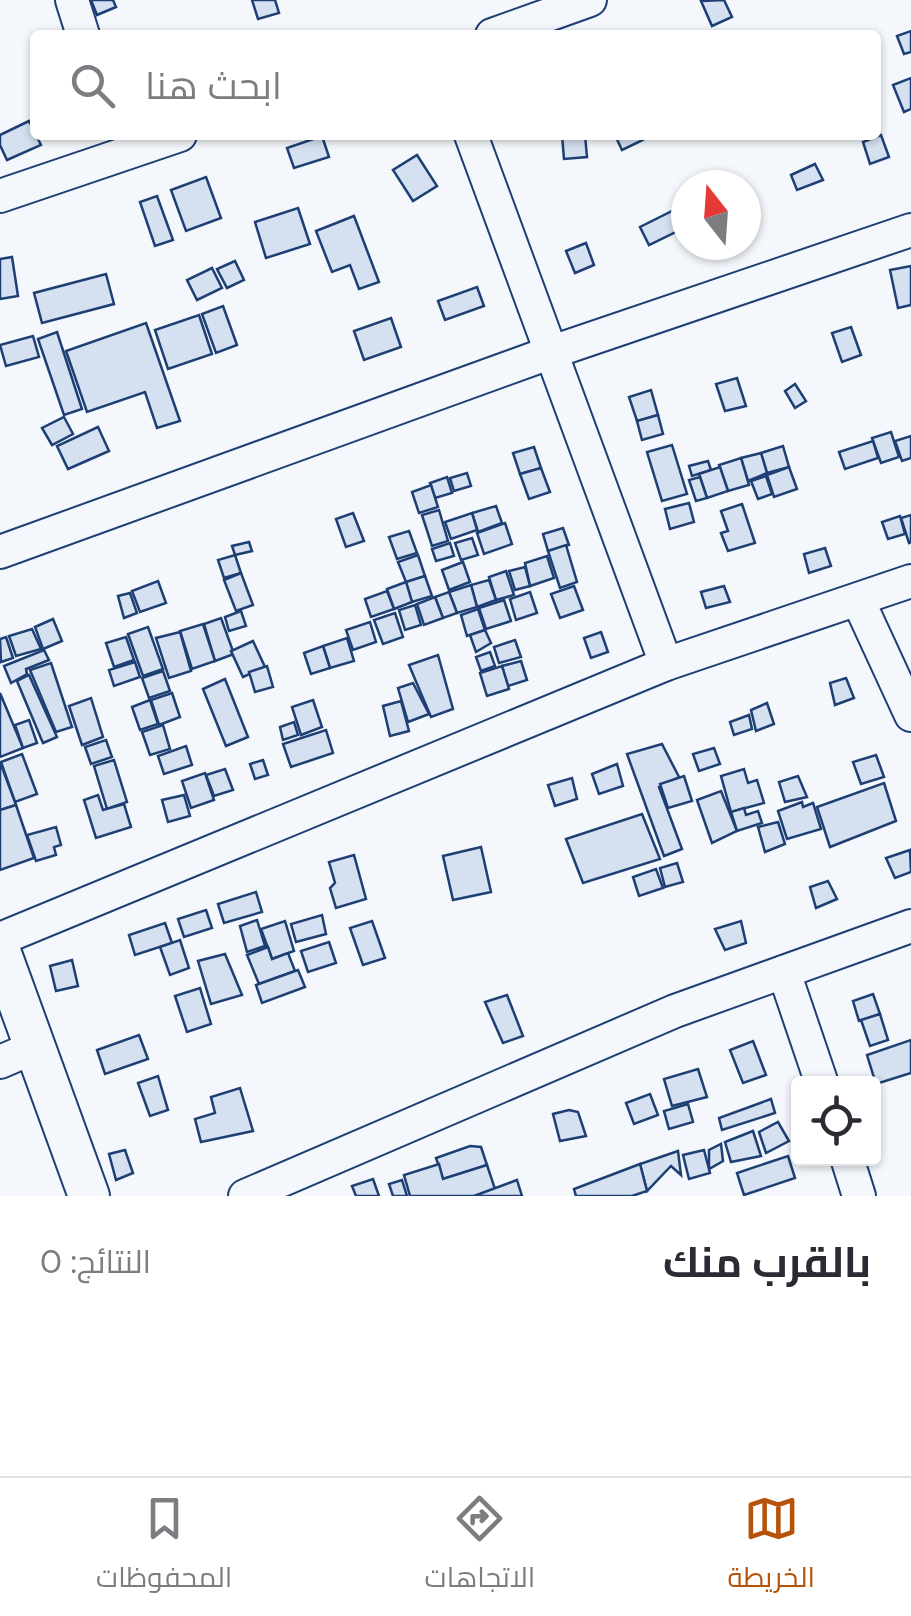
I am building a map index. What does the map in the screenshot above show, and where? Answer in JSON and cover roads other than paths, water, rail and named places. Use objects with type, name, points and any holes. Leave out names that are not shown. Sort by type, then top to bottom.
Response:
[{"type":"street","points":[[72,0],[81,30]]},
{"type":"street","points":[[506,30],[590,0]]},
{"type":"street","points":[[0,196],[120,144],[147,140]]},
{"type":"street","points":[[473,140],[666,664]]},
{"type":"street","points":[[0,552],[552,352],[911,230]]},
{"type":"street","points":[[0,939],[666,664],[911,582]]},
{"type":"street","points":[[858,600],[911,715]]},
{"type":"street","points":[[244,1196],[674,1012],[911,926]]},
{"type":"street","points":[[0,952],[18,1055],[89,1196]]},
{"type":"street","points":[[784,972],[819,1076]]},
{"type":"street","points":[[850,1166],[860,1196]]}]
